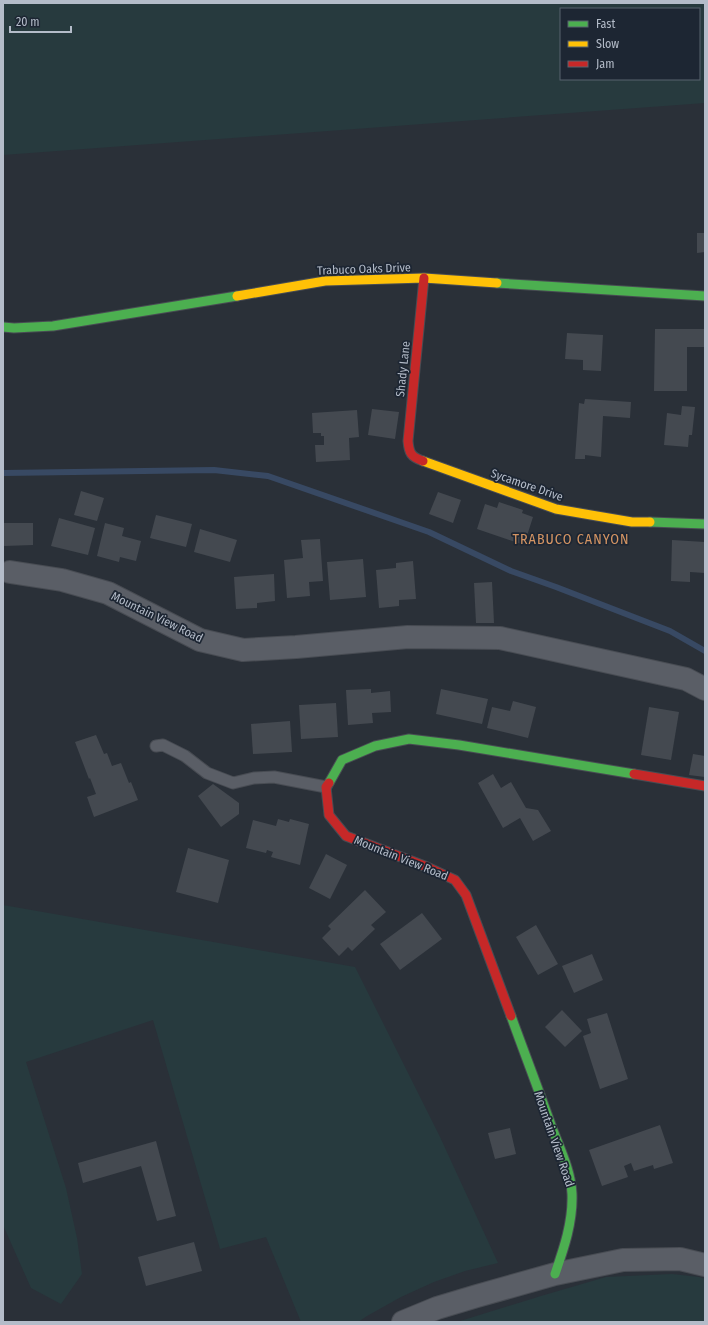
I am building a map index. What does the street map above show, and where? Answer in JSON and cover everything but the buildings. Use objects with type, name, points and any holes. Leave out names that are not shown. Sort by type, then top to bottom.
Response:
[{"type":"street","name":"Trabuco Oaks Drive","points":[[3,327],[14,328],[53,326],[325,281],[424,278],[705,296]]},
{"type":"street","name":"Shady Lane","points":[[416,459],[409,452],[408,441],[424,278]]},
{"type":"street","name":"Sycamore Drive","points":[[416,459],[556,509],[632,522],[705,524]]},
{"type":"street","name":"Mountain View Road","points":[[10,572],[62,580],[108,593],[200,640],[243,650],[296,648],[408,637],[500,638],[686,679],[705,689]]},
{"type":"street","points":[[326,787],[342,760],[374,746],[409,739],[467,746],[705,786]]},
{"type":"street","name":"Mountain View Road","points":[[326,787],[330,815],[346,836],[427,867],[455,880],[466,895],[564,1160],[572,1192],[571,1216],[565,1244],[555,1274]]},
{"type":"street","points":[[403,1322],[437,1308],[555,1274],[623,1260],[680,1259],[705,1265]]},
{"type":"lane","points":[[156,746],[163,745],[185,756],[207,773],[234,783],[254,778],[274,777],[326,787]]},
{"type":"green space","points":[[3,3],[705,3],[705,103],[3,155]]},
{"type":"green space","points":[[3,905],[355,967],[440,1137],[498,1263],[465,1271],[434,1282],[401,1297],[358,1322],[301,1322],[266,1237],[220,1249],[153,1020],[26,1062],[66,1188],[77,1238],[82,1274],[61,1304],[31,1288],[3,1225]]},
{"type":"green space","points":[[672,1274],[705,1279],[705,1322],[457,1322],[606,1277]]},
{"type":"waterway","points":[[3,473],[214,470],[268,476],[429,532],[511,571],[670,631],[705,651]]},
{"type":"traffic: fast","points":[[497,283],[705,296]]},
{"type":"traffic: fast","points":[[3,327],[14,328],[53,326],[237,296]]},
{"type":"traffic: fast","points":[[650,522],[705,524]]},
{"type":"traffic: fast","points":[[329,783],[342,760],[375,746],[409,739],[459,745],[634,774]]},
{"type":"traffic: fast","points":[[511,1016],[564,1159],[571,1185],[571,1215],[565,1245],[555,1274]]},
{"type":"traffic: slow","points":[[237,296],[325,281],[424,278],[497,283]]},
{"type":"traffic: slow","points":[[423,461],[556,509],[632,522],[650,522]]},
{"type":"traffic: jam","points":[[423,461],[411,454],[408,441],[424,278]]},
{"type":"traffic: jam","points":[[634,774],[705,786]]},
{"type":"traffic: jam","points":[[329,783],[326,787],[329,815],[346,836],[427,867],[455,880],[466,895],[511,1016]]},
{"type":"district","name":"TRABUCO CANYON","points":[[571,539]]}]
